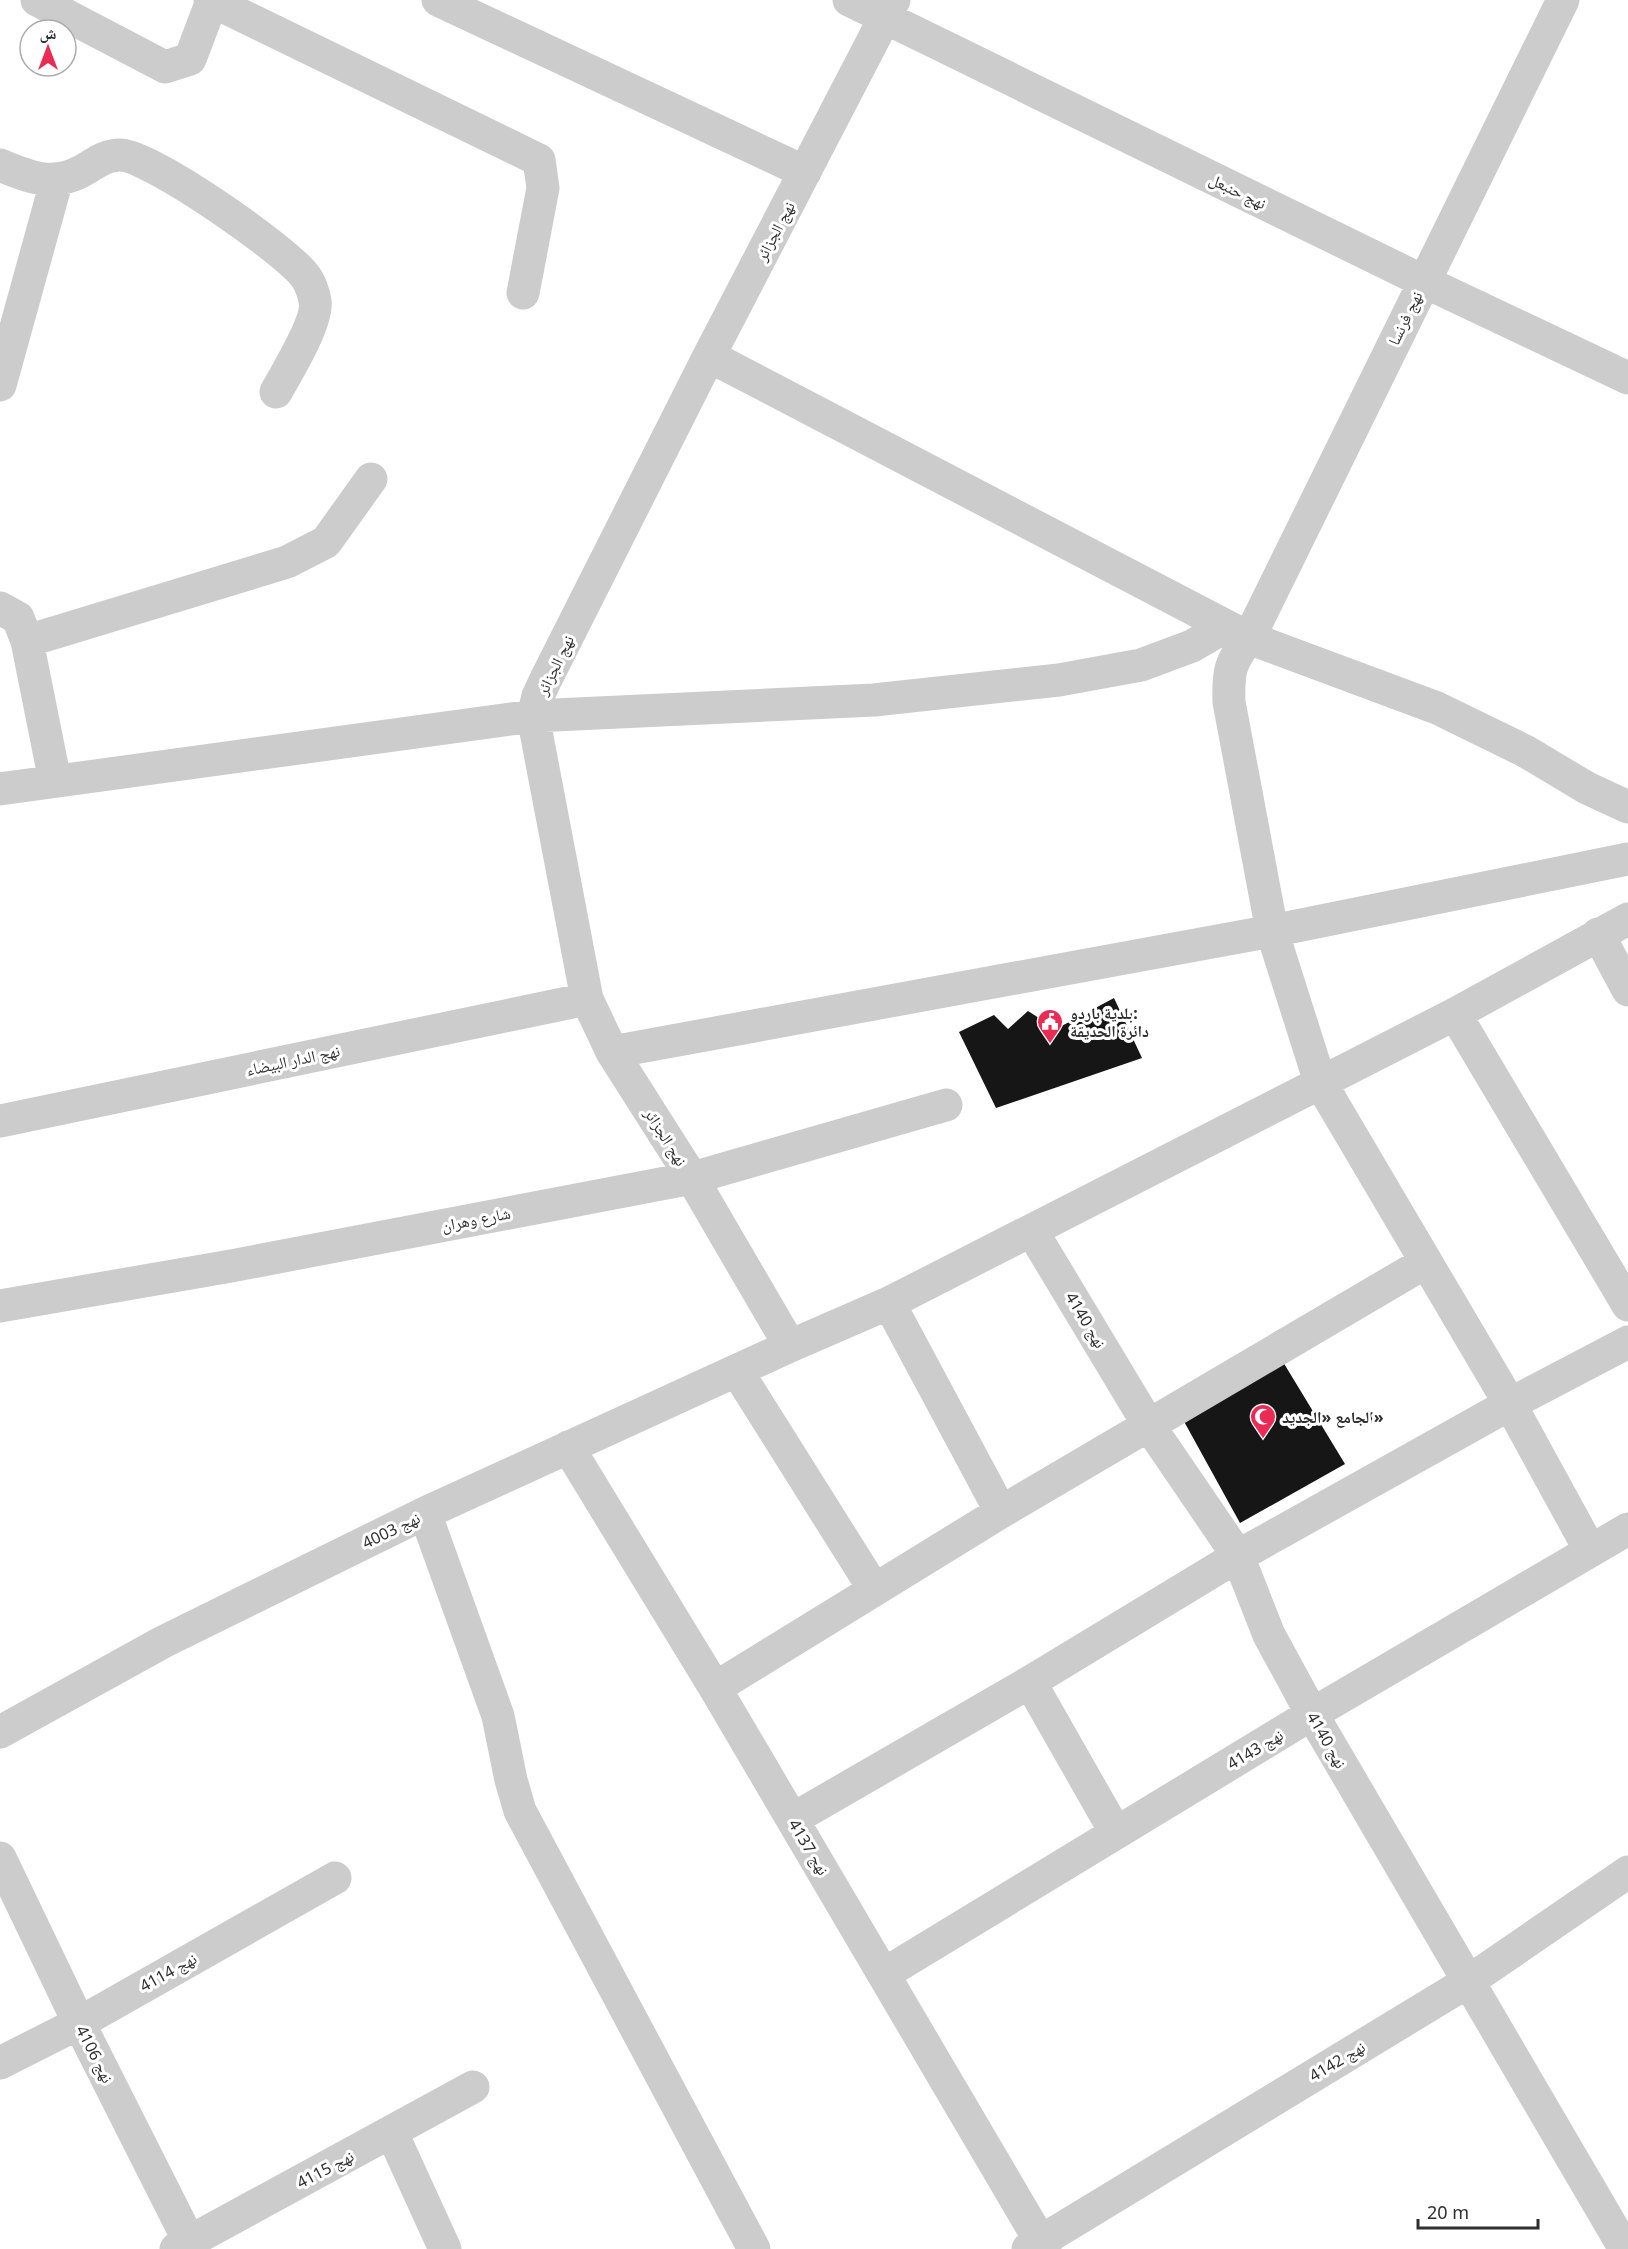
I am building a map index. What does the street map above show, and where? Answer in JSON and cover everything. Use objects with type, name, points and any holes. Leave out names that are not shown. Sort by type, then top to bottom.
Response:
[{"type":"street","points":[[37,0],[165,67],[190,60],[211,1],[539,160],[543,188],[523,293]]},
{"type":"street","points":[[438,0],[805,172]]},
{"type":"street","name":"نهج حنبعل","points":[[849,0],[890,9],[1423,281],[1628,378]]},
{"type":"street","name":"نهج فرنسا","points":[[1563,0],[1423,281],[1237,632],[1234,657],[1228,674],[1229,702],[1272,932],[1320,1082],[1510,1404],[1590,1550]]},
{"type":"street","name":"نهج الجزائر","points":[[790,1346],[692,1178],[612,1052],[587,999],[533,716],[538,696],[546,679],[709,356],[890,9]]},
{"type":"street","points":[[0,165],[32,178],[57,179],[81,172],[99,159],[120,155],[141,160],[165,172],[267,242],[293,263],[307,278],[316,304],[309,330],[276,392]]},
{"type":"street","points":[[0,385],[57,179]]},
{"type":"street","points":[[709,356],[1237,632],[1437,708],[1525,751],[1587,788],[1628,807]]},
{"type":"street","points":[[27,641],[287,562],[326,542],[371,478]]},
{"type":"street","points":[[0,608],[18,618],[27,641],[54,781]]},
{"type":"street","points":[[0,789],[533,716],[874,700],[1059,680],[1141,665],[1237,632]]},
{"type":"street","points":[[612,1052],[1272,932],[1628,859]]},
{"type":"street","name":"نهج 4003","points":[[0,1732],[164,1642],[425,1513],[889,1303],[1455,1014],[1628,919]]},
{"type":"street","points":[[1598,934],[1628,990]]},
{"type":"street","name":"نهج الدار البيضاء","points":[[0,1121],[587,999]]},
{"type":"street","points":[[1455,1014],[1628,1305]]},
{"type":"street","name":"شارع وهران","points":[[0,1306],[231,1266],[692,1178],[946,1105]]},
{"type":"street","name":"نهج 4140","points":[[1032,1231],[1148,1424],[1238,1556],[1269,1635],[1312,1714],[1623,2248]]},
{"type":"street","points":[[715,1688],[1001,1512],[1426,1262]]},
{"type":"street","points":[[889,1303],[1001,1512]]},
{"type":"street","points":[[793,1819],[1030,1682],[1238,1556],[1510,1404],[1628,1342]]},
{"type":"street","points":[[736,1371],[874,1589]]},
{"type":"street","name":"نهج 4137","points":[[568,1448],[793,1819],[1038,2246]]},
{"type":"street","points":[[425,1513],[498,1716],[520,1811],[754,2249]]},
{"type":"street","name":"نهج 4143","points":[[884,1974],[1312,1714],[1628,1529]]},
{"type":"street","points":[[1030,1682],[1116,1833]]},
{"type":"street","name":"نهج 4106","points":[[0,1858],[186,2247]]},
{"type":"street","name":"نهج 4142","points":[[1038,2246],[1469,1981],[1628,1872]]},
{"type":"street","name":"نهج 4114","points":[[0,2063],[79,2023],[335,1878]]},
{"type":"street","name":"نهج 4115","points":[[186,2247],[473,2087]]},
{"type":"street","points":[[392,2133],[445,2249]]},
{"type":"building","name":"بلدية باردو: دائرة الحديقة","points":[[1114,998],[1142,1058],[996,1108],[959,1032],[994,1015],[1008,1029],[1028,1011],[1056,1029]]},
{"type":"building","name":"الجامع «الجديد»","points":[[1280,1357],[1345,1464],[1240,1523],[1181,1416]]},
{"type":"place","name":"بلدية باردو: دائرة الحديقة","points":[[1050,1045]]},
{"type":"place","name":"الجامع «الجديد»","points":[[1263,1440]]}]
